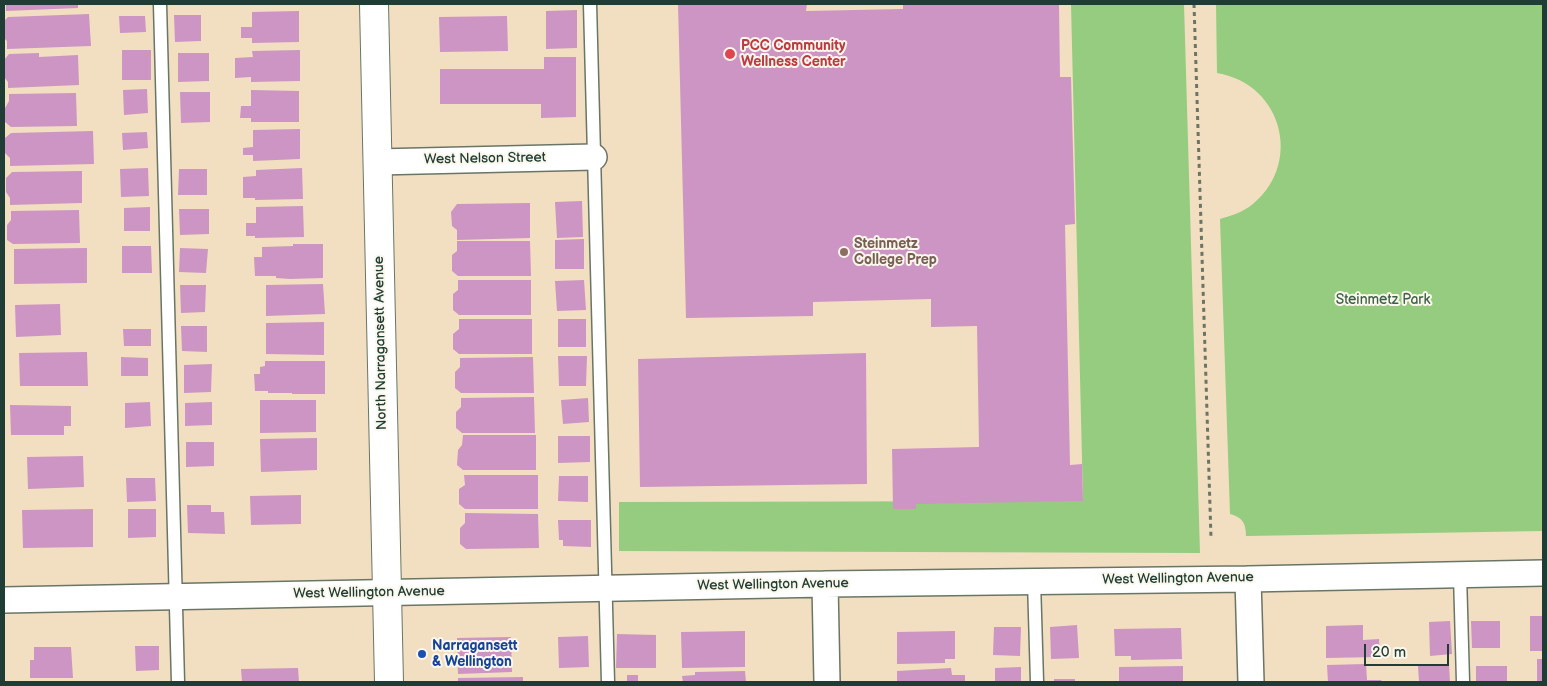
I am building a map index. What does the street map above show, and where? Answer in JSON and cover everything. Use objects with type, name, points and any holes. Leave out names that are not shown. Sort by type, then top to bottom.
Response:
[{"type":"street","name":"North Narragansett Avenue","points":[[374,4],[389,682]]},
{"type":"street","name":"West Nelson Street","points":[[377,162],[594,157]]},
{"type":"street","name":"West Wellington Avenue","points":[[4,600],[825,584],[1543,573]]},
{"type":"street","points":[[1248,578],[1250,682]]},
{"type":"street","points":[[825,584],[827,682]]},
{"type":"lane","points":[[160,4],[178,682]]},
{"type":"lane","points":[[590,4],[608,682]]},
{"type":"lane","points":[[1460,574],[1463,682]]},
{"type":"lane","points":[[1034,581],[1037,682]]},
{"type":"path","points":[[1194,4],[1210,538]]},
{"type":"green space","points":[[1071,4],[1184,4],[1200,553],[619,551],[619,502],[1083,501]]},
{"type":"green space","name":"Steinmetz Park","points":[[1216,4],[1543,4],[1543,531],[1246,536],[1242,521],[1230,514],[1220,219],[1239,213],[1249,207],[1266,190],[1277,171],[1281,150],[1279,129],[1271,110],[1258,93],[1240,80],[1217,73]]},
{"type":"building","points":[[6,4],[78,4],[78,8],[6,11]]},
{"type":"building","name":"Steinmetz College Prep","points":[[678,4],[807,4],[806,11],[903,9],[903,4],[1059,4],[1060,77],[1071,77],[1075,224],[1065,225],[1070,465],[1082,464],[1083,501],[916,504],[916,509],[893,509],[892,449],[979,447],[977,326],[931,327],[931,299],[813,302],[813,316],[686,318]]},
{"type":"building","points":[[577,10],[577,48],[546,49],[546,11]]},
{"type":"building","points":[[299,11],[299,42],[252,43],[252,38],[241,38],[241,27],[252,27],[252,12]]},
{"type":"building","points":[[89,14],[91,46],[7,49],[7,41],[4,38],[4,21],[8,17]]},
{"type":"building","points":[[174,15],[201,15],[201,41],[175,42]]},
{"type":"building","points":[[119,16],[145,16],[146,32],[120,33]]},
{"type":"building","points":[[507,16],[508,51],[440,52],[439,17]]},
{"type":"building","points":[[122,50],[151,50],[151,80],[122,80]]},
{"type":"building","points":[[300,50],[300,81],[251,82],[251,77],[235,78],[235,58],[253,57],[252,51]]},
{"type":"building","points":[[39,53],[39,57],[78,55],[79,85],[8,88],[8,82],[4,77],[4,60],[9,54]]},
{"type":"building","points":[[178,53],[209,53],[209,81],[178,82]]},
{"type":"building","points":[[544,57],[576,57],[576,117],[541,118],[541,104],[440,104],[440,69],[544,69]]},
{"type":"building","points":[[147,89],[148,113],[124,115],[123,90]]},
{"type":"building","points":[[251,90],[299,91],[299,122],[251,122],[251,118],[240,118],[241,106],[251,106]]},
{"type":"building","points":[[180,92],[210,92],[210,122],[181,123]]},
{"type":"building","points":[[76,93],[77,126],[11,127],[5,122],[4,110],[9,101],[9,94]]},
{"type":"building","points":[[300,129],[300,159],[253,161],[253,155],[243,155],[243,148],[253,147],[253,130]]},
{"type":"building","points":[[93,131],[94,164],[10,166],[10,158],[5,153],[5,138],[11,133]]},
{"type":"building","points":[[147,132],[148,148],[123,150],[122,133]]},
{"type":"building","points":[[148,168],[149,196],[121,197],[120,169]]},
{"type":"building","points":[[302,168],[303,199],[255,200],[255,198],[243,198],[243,177],[256,176],[256,170]]},
{"type":"building","points":[[179,169],[207,169],[207,195],[178,195]]},
{"type":"building","points":[[82,171],[82,203],[10,205],[10,198],[6,192],[6,178],[12,172]]},
{"type":"building","points":[[582,201],[583,237],[557,238],[555,202]]},
{"type":"building","points":[[530,203],[530,238],[457,240],[457,230],[452,226],[451,212],[457,204]]},
{"type":"building","points":[[303,206],[304,237],[255,238],[255,236],[246,236],[246,223],[256,223],[256,207]]},
{"type":"building","points":[[150,207],[150,231],[124,231],[124,208]]},
{"type":"building","points":[[179,209],[209,209],[209,234],[180,235]]},
{"type":"building","points":[[79,210],[80,243],[13,244],[7,240],[7,225],[11,220],[11,211]]},
{"type":"building","points":[[584,239],[584,269],[555,269],[555,240]]},
{"type":"building","points":[[457,241],[530,241],[531,276],[458,276],[452,271],[452,255],[457,251]]},
{"type":"building","points":[[293,244],[323,244],[323,278],[290,279],[276,278],[276,276],[255,276],[254,257],[262,257],[262,247],[293,246]]},
{"type":"building","points":[[122,246],[151,246],[152,273],[122,273]]},
{"type":"building","points":[[87,248],[87,283],[14,284],[14,249]]},
{"type":"building","points":[[180,248],[208,249],[206,273],[179,272]]},
{"type":"building","points":[[458,280],[531,280],[531,315],[459,315],[453,310],[453,294],[458,290]]},
{"type":"building","points":[[584,280],[586,310],[557,311],[555,281]]},
{"type":"building","points":[[323,284],[325,314],[266,316],[266,285]]},
{"type":"building","points":[[180,285],[206,285],[205,312],[181,313]]},
{"type":"building","points":[[60,304],[61,335],[16,337],[15,305]]},
{"type":"building","points":[[459,319],[532,319],[532,354],[459,354],[453,349],[453,334],[459,329]]},
{"type":"building","points":[[558,319],[586,319],[586,347],[558,347]]},
{"type":"building","points":[[324,322],[324,355],[266,354],[266,323]]},
{"type":"building","points":[[181,326],[207,326],[207,352],[182,351]]},
{"type":"building","points":[[123,329],[151,329],[151,346],[124,346]]},
{"type":"building","points":[[87,352],[88,386],[20,386],[19,353]]},
{"type":"building","points":[[866,353],[867,484],[640,487],[638,359]]},
{"type":"building","points":[[558,356],[587,356],[586,386],[559,386]]},
{"type":"building","points":[[121,357],[148,358],[148,376],[121,376]]},
{"type":"building","points":[[533,357],[534,393],[461,393],[455,388],[455,372],[460,367],[460,358]]},
{"type":"building","points":[[265,361],[325,361],[325,394],[255,391],[254,374],[260,374],[260,367],[265,366]]},
{"type":"building","points":[[212,364],[211,392],[184,393],[184,365]]},
{"type":"building","points":[[534,397],[535,433],[462,433],[456,428],[456,412],[461,407],[461,398]]},
{"type":"building","points":[[588,398],[589,422],[563,424],[561,400]]},
{"type":"building","points":[[260,400],[316,400],[316,432],[260,433]]},
{"type":"building","points":[[150,402],[151,426],[125,428],[125,403]]},
{"type":"building","points":[[212,402],[212,425],[185,426],[185,403]]},
{"type":"building","points":[[10,405],[71,406],[71,426],[64,426],[64,435],[11,435]]},
{"type":"building","points":[[463,435],[536,435],[536,470],[463,470],[457,465],[458,450],[462,445]]},
{"type":"building","points":[[558,436],[590,436],[590,462],[558,463]]},
{"type":"building","points":[[317,438],[317,470],[261,472],[260,439]]},
{"type":"building","points":[[186,442],[214,442],[214,466],[186,467]]},
{"type":"building","points":[[83,456],[84,487],[28,489],[27,457]]},
{"type":"building","points":[[464,475],[538,475],[538,509],[465,509],[459,504],[459,489],[465,485]]},
{"type":"building","points":[[559,476],[588,476],[588,502],[558,501]]},
{"type":"building","points":[[126,478],[155,478],[156,501],[127,502]]},
{"type":"building","points":[[301,495],[301,524],[251,525],[250,496]]},
{"type":"building","points":[[187,505],[211,505],[211,512],[224,512],[225,534],[188,533]]},
{"type":"building","points":[[93,509],[93,547],[23,548],[22,510]]},
{"type":"building","points":[[128,509],[156,509],[156,537],[128,538]]},
{"type":"building","points":[[465,513],[538,514],[539,548],[466,549],[460,544],[460,528],[465,523]]},
{"type":"building","points":[[558,520],[591,520],[591,547],[563,546],[563,540],[559,540]]},
{"type":"building","points":[[1530,616],[1543,616],[1543,651],[1530,651]]},
{"type":"building","points":[[1450,621],[1452,654],[1430,656],[1429,622]]},
{"type":"building","points":[[1471,621],[1500,621],[1500,648],[1472,648]]},
{"type":"building","points":[[1077,625],[1079,658],[1051,659],[1050,627]]},
{"type":"building","points":[[1363,625],[1363,640],[1379,639],[1380,657],[1326,658],[1326,626]]},
{"type":"building","points":[[994,627],[1021,627],[1020,656],[993,655]]},
{"type":"building","points":[[1181,628],[1182,659],[1131,660],[1131,656],[1115,656],[1114,629]]},
{"type":"building","points":[[745,631],[745,667],[682,668],[681,632]]},
{"type":"building","points":[[955,631],[955,659],[945,659],[945,663],[897,664],[897,632]]},
{"type":"building","points":[[617,634],[656,635],[656,668],[616,668]]},
{"type":"building","points":[[588,636],[589,667],[559,668],[558,637]]},
{"type":"building","points":[[511,637],[512,672],[458,674],[457,638]]},
{"type":"building","points":[[135,646],[159,646],[159,670],[136,671]]},
{"type":"building","points":[[34,647],[71,647],[73,678],[30,678],[30,660],[34,660]]},
{"type":"building","points":[[1537,659],[1543,659],[1543,682],[1537,682]]},
{"type":"building","points":[[1366,664],[1367,680],[1381,680],[1382,682],[1328,682],[1327,665]]},
{"type":"building","points":[[1449,665],[1450,682],[1419,682],[1418,666]]},
{"type":"building","points":[[1183,666],[1183,682],[1119,682],[1119,667]]},
{"type":"building","points":[[1476,666],[1507,666],[1507,682],[1476,682]]},
{"type":"building","points":[[1021,667],[1021,682],[995,682],[995,668]]},
{"type":"building","points":[[298,668],[299,682],[242,682],[241,669]]},
{"type":"building","points":[[951,668],[952,675],[965,675],[965,682],[897,682],[897,671]]},
{"type":"building","points":[[745,671],[746,682],[683,682],[682,676],[695,675],[695,672]]},
{"type":"building","points":[[627,675],[638,675],[638,682],[627,682]]},
{"type":"building","points":[[523,677],[523,682],[458,682],[458,678]]},
{"type":"building","points":[[1054,679],[1075,679],[1075,682],[1054,682]]},
{"type":"place","name":"PCC Community Wellness Center","points":[[730,54]]},
{"type":"place","name":"Steinmetz College Prep","points":[[844,252]]},
{"type":"place","name":"Narragansett & Wellington","points":[[422,654]]}]
